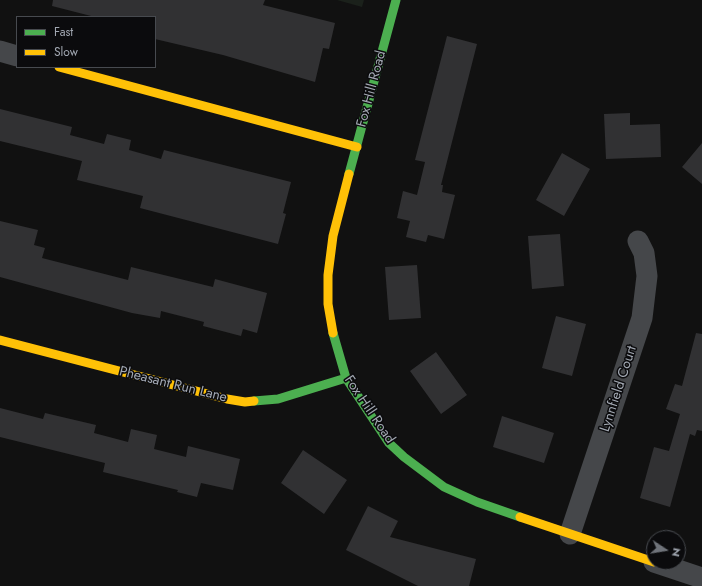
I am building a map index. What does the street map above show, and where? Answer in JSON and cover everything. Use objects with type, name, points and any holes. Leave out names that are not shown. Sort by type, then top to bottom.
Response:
[{"type":"street","name":"Fox Hill Road","points":[[396,0],[333,236],[328,275],[328,304],[334,339],[346,378],[390,443],[424,474],[444,487],[477,502],[646,559]]},
{"type":"street","points":[[0,51],[16,56]]},
{"type":"street","points":[[63,68],[357,147]]},
{"type":"street","name":"Lynnfield Court","points":[[570,534],[642,318],[647,276],[644,253],[638,241]]},
{"type":"street","name":"Pheasant Run Lane","points":[[0,340],[227,399],[245,402],[278,399],[346,378]]},
{"type":"street","name":"Fox Hill Road","points":[[678,570],[702,578]]},
{"type":"shaded area","points":[[337,0],[364,0],[362,7]]},
{"type":"building","points":[[53,0],[265,0],[263,5],[335,23],[329,49],[323,48],[315,82],[223,55],[156,39],[156,16],[91,16],[52,6]]},
{"type":"building","points":[[447,36],[477,44],[441,185],[443,185],[442,192],[455,195],[444,239],[428,235],[426,242],[406,237],[410,221],[397,218],[403,191],[417,195],[425,162],[415,160]]},
{"type":"building","points":[[0,109],[72,127],[70,135],[104,144],[107,134],[131,140],[129,150],[161,159],[164,150],[291,182],[283,213],[286,214],[278,244],[140,208],[143,196],[77,180],[82,161],[0,141]]},
{"type":"building","points":[[630,113],[630,125],[660,124],[661,157],[606,159],[604,114]]},
{"type":"building","points":[[702,143],[702,184],[682,167]]},
{"type":"building","points":[[562,153],[590,169],[564,216],[536,200]]},
{"type":"building","points":[[0,221],[38,230],[34,245],[45,248],[42,258],[128,280],[131,267],[213,287],[215,279],[267,293],[257,333],[243,329],[241,336],[203,326],[204,322],[161,311],[160,318],[132,313],[0,277]]},
{"type":"building","points":[[560,234],[564,286],[532,289],[528,236]]},
{"type":"building","points":[[417,265],[421,318],[389,320],[385,267]]},
{"type":"building","points":[[556,316],[586,324],[572,376],[542,368]]},
{"type":"building","points":[[696,333],[702,334],[702,431],[697,430],[695,436],[690,434],[670,507],[640,498],[654,447],[669,451],[680,414],[666,409],[675,384],[682,386]]},
{"type":"building","points":[[436,352],[467,395],[441,414],[410,371]]},
{"type":"building","points":[[0,408],[43,419],[45,413],[96,425],[94,433],[128,442],[131,429],[157,435],[154,449],[186,457],[188,446],[240,459],[233,490],[201,483],[197,497],[177,492],[178,490],[103,472],[105,463],[0,437]]},
{"type":"building","points":[[502,416],[554,433],[544,463],[493,447]]},
{"type":"building","points":[[303,450],[347,480],[324,514],[281,483]]},
{"type":"building","points":[[368,506],[398,521],[390,537],[476,559],[469,586],[418,586],[346,550]]},
{"type":"traffic: fast","points":[[349,174],[396,0]]},
{"type":"traffic: fast","points":[[333,333],[346,378],[389,443],[404,457],[444,487],[477,502],[520,517]]},
{"type":"traffic: fast","points":[[254,401],[278,399],[346,378]]},
{"type":"traffic: slow","points":[[63,68],[357,147]]},
{"type":"traffic: slow","points":[[333,333],[328,304],[328,275],[333,236],[349,174]]},
{"type":"traffic: slow","points":[[0,340],[227,399],[245,402],[254,401]]},
{"type":"traffic: slow","points":[[520,517],[646,559]]}]
